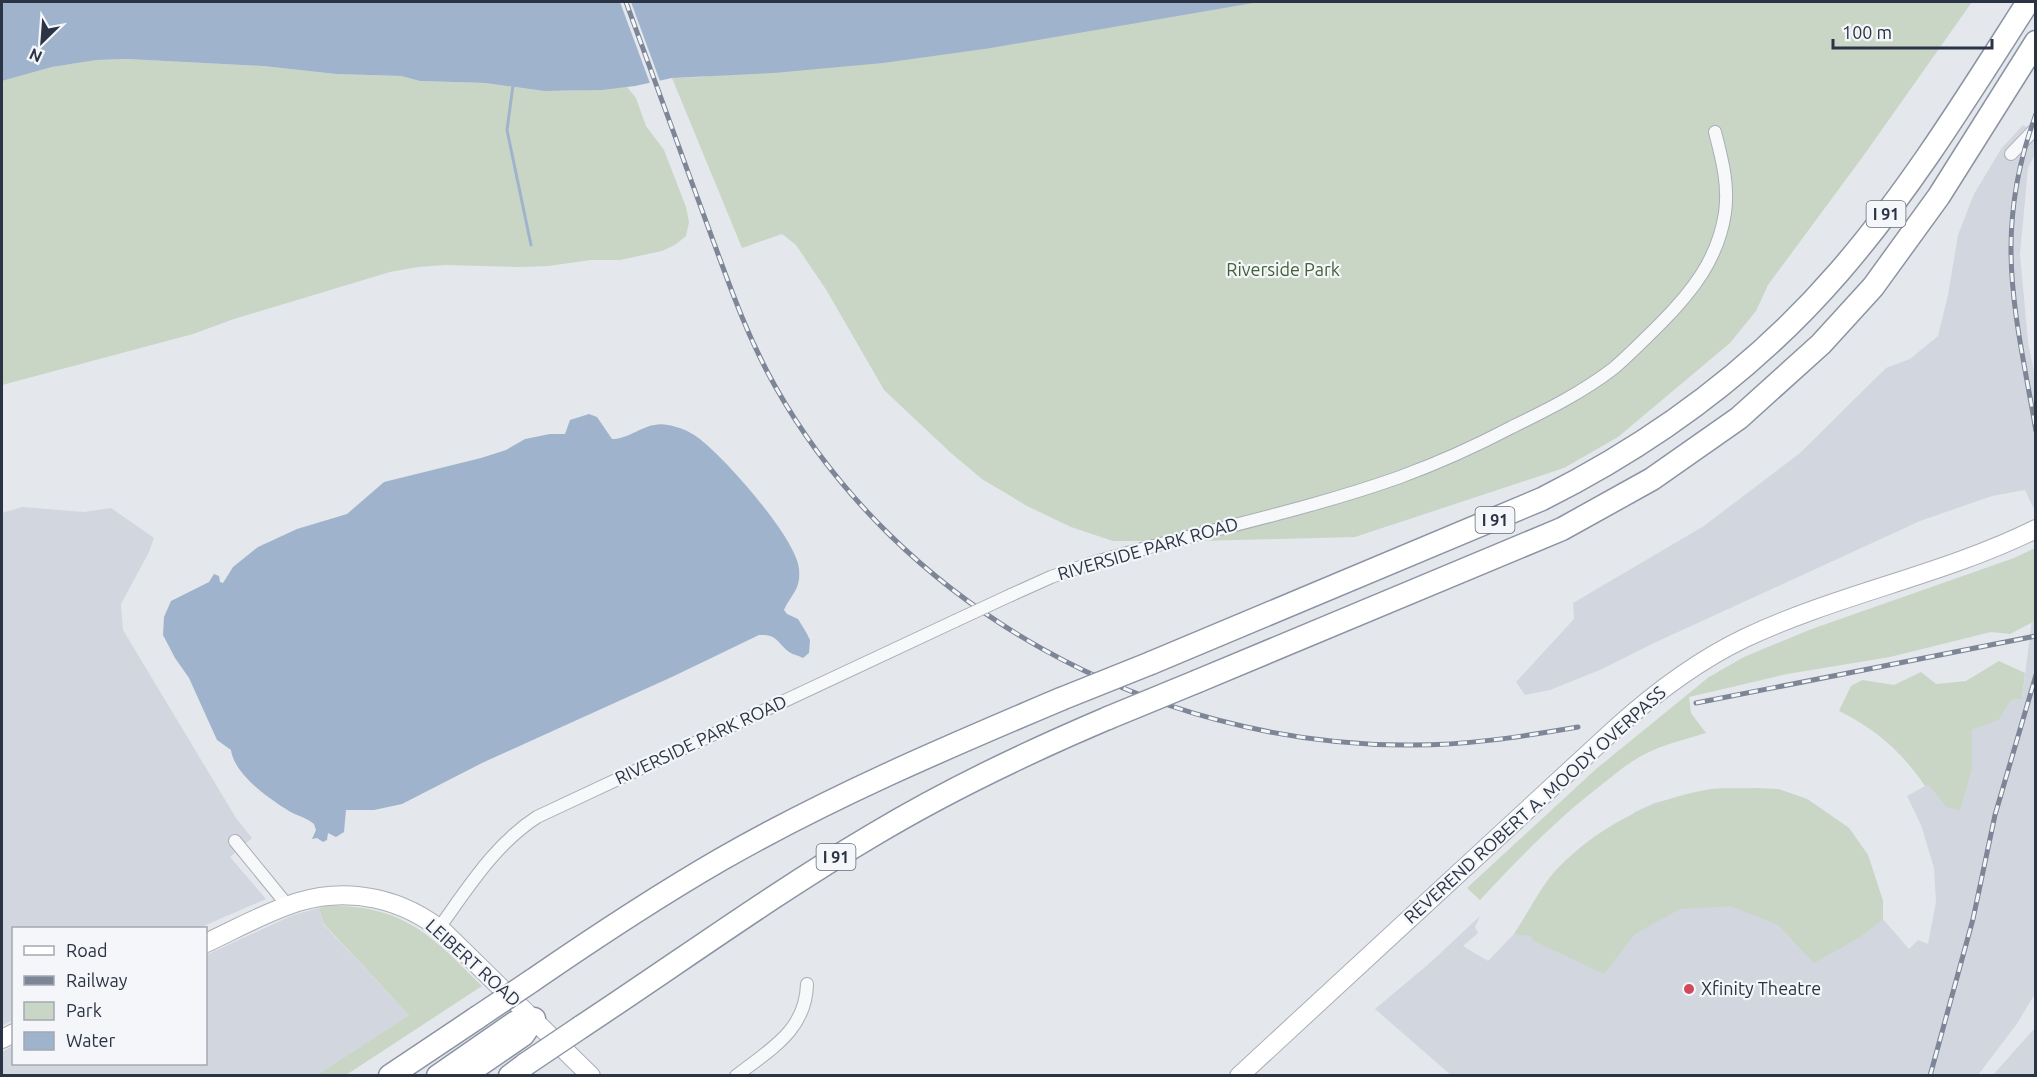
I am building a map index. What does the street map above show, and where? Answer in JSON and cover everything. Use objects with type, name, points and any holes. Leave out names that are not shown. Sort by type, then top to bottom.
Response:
[{"type":"highway","points":[[1961,107],[1979,58],[2010,2]]},
{"type":"highway","name":"I 91","points":[[390,1076],[675,886],[782,826],[905,765],[1523,508],[1590,474],[1655,434],[1711,394],[1741,369],[1819,294],[1864,242],[1896,201],[1961,107],[2028,2]]},
{"type":"highway","name":"I 91","points":[[518,1070],[874,834],[1004,765],[1108,718],[1546,537],[1652,479],[1738,418],[1795,369],[1854,310],[1907,242],[1953,175],[2036,42]]},
{"type":"highway","points":[[1907,242],[1936,218],[1952,199],[2036,70]]},
{"type":"highway","points":[[438,1076],[516,1022],[534,1019]]},
{"type":"highway","points":[[463,1076],[523,1035],[534,1019]]},
{"type":"main road","name":"REVEREND ROBERT A. MOODY OVERPASS","points":[[1239,1076],[1617,727],[1672,681],[1716,653],[1765,629],[1858,594],[1963,559],[2036,528]]},
{"type":"main road","name":"LEIBERT ROAD","points":[[207,943],[288,906],[320,897],[361,896],[402,906],[419,914],[439,928],[591,1076]]},
{"type":"street","points":[[2011,154],[2036,128]]},
{"type":"street","name":"RIVERSIDE PARK ROAD","points":[[439,928],[498,849],[537,817],[1051,577],[1089,564],[1400,477],[1494,437],[1584,389],[1614,368],[1640,344],[1688,294],[1706,269],[1720,235],[1726,202],[1724,171],[1715,132]]},
{"type":"street","points":[[235,841],[288,906]]},
{"type":"street","points":[[736,1076],[780,1042],[793,1028],[804,1007],[807,984]]},
{"type":"shaded area","points":[[2023,125],[2035,131],[2035,154],[2028,168],[2020,254],[2028,342],[2035,377],[2035,509],[2025,490],[1992,496],[1920,521],[1602,669],[1550,690],[1525,695],[1516,682],[1574,619],[1573,603],[1704,526],[1800,453],[1886,368],[1910,359],[1938,336],[1948,295],[1958,235],[1974,194],[2001,149]]},
{"type":"shaded area","points":[[22,507],[84,512],[111,508],[154,538],[121,604],[123,630],[236,818],[252,838],[230,857],[266,899],[201,927],[12,927],[12,1021],[2,1026],[2,513]]},
{"type":"shaded area","name":"Xfinity Theatre","points":[[2032,619],[2035,619],[2035,994],[2016,1025],[1978,1075],[1451,1075],[1375,1009],[1431,962],[1480,916],[1475,927],[1478,933],[1463,946],[1488,961],[1514,934],[1556,870],[1635,812],[1654,803],[1707,790],[1778,789],[1807,799],[1819,807],[1849,828],[1868,855],[1883,901],[1883,919],[1909,949],[1918,940],[1928,944],[1936,902],[1934,868],[1921,825],[1907,796],[1929,784],[1946,806],[1972,769],[1972,730],[1999,720],[2011,700],[2022,699]]},
{"type":"shaded area","points":[[319,908],[324,925],[409,1015],[317,1075],[2,1075],[2,1052],[12,1047],[12,1065],[207,1065],[207,955],[293,915]]},
{"type":"shaded area","points":[[2035,1028],[2035,1075],[1993,1075]]},
{"type":"green space","name":"Riverside Park","points":[[1026,2],[1972,2],[1864,155],[1768,285],[1756,311],[1730,343],[1618,437],[1564,468],[1355,537],[1113,541],[1071,527],[1027,506],[982,479],[951,453],[884,390],[827,291],[796,245],[782,234],[742,248],[672,78],[703,77]]},
{"type":"green space","points":[[127,59],[263,66],[336,74],[401,76],[420,81],[485,83],[544,91],[627,87],[636,98],[646,126],[664,150],[686,207],[689,222],[686,236],[675,245],[662,251],[620,260],[591,260],[548,266],[519,267],[446,265],[390,272],[234,319],[193,334],[2,385],[2,81],[52,67],[97,60]]},
{"type":"green space","points":[[2035,548],[2035,621],[2010,634],[1991,632],[1890,657],[1787,674],[1689,697],[1691,713],[1706,733],[1653,750],[1622,768],[1553,826],[1480,900],[1467,888],[1596,769],[1709,677],[1744,657],[1809,630],[2014,558]]},
{"type":"green space","points":[[1999,661],[2025,673],[2022,699],[2011,700],[1999,720],[1972,730],[1972,769],[1960,810],[1946,807],[1929,785],[1925,786],[1907,762],[1887,742],[1839,711],[1851,686],[1862,680],[1894,685],[1921,672],[1936,684],[1966,681]]},
{"type":"green space","points":[[1711,789],[1778,789],[1807,799],[1849,828],[1868,855],[1883,901],[1883,919],[1860,937],[1814,963],[1778,925],[1731,906],[1680,909],[1635,934],[1604,974],[1532,940],[1531,936],[1514,934],[1540,891],[1557,869],[1589,840],[1607,828],[1644,809],[1684,795]]},
{"type":"green space","points":[[327,906],[376,911],[414,926],[447,952],[482,986],[346,1075],[317,1075],[409,1015],[324,924],[319,908]]},
{"type":"water","points":[[2,2],[1259,2],[991,48],[883,63],[774,73],[672,78],[602,90],[544,91],[485,83],[420,81],[401,76],[336,74],[263,66],[127,59],[97,60],[52,67],[2,81]]},
{"type":"water","points":[[589,414],[597,417],[612,439],[660,424],[684,430],[694,435],[724,461],[773,519],[795,555],[799,569],[798,582],[784,610],[798,619],[806,632],[810,640],[809,653],[803,658],[789,652],[773,637],[759,635],[482,763],[402,804],[374,810],[346,810],[344,832],[336,837],[328,833],[327,840],[323,842],[317,838],[312,839],[316,830],[314,824],[292,813],[263,793],[245,777],[231,750],[217,740],[189,678],[163,635],[164,617],[171,601],[209,582],[214,574],[219,576],[220,582],[223,583],[233,567],[258,547],[297,529],[347,514],[384,482],[481,458],[506,450],[525,439],[550,434],[565,434],[570,420]]},
{"type":"pier","points":[[620,2],[631,2],[661,84],[651,86]]},
{"type":"waterway","points":[[513,85],[507,130],[531,245]]},
{"type":"railway","points":[[626,2],[722,265],[755,347],[775,386],[828,465],[890,536],[962,597],[1042,648],[1127,690],[1217,720],[1309,738],[1404,745],[1470,742],[1578,727]]},
{"type":"railway","points":[[2036,114],[2017,180],[2011,249],[2016,317],[2036,431]]},
{"type":"railway","points":[[1696,703],[2036,636]]},
{"type":"railway","points":[[1930,1076],[1973,919],[1995,815],[2036,675]]},
{"type":"place","name":"Xfinity Theatre","points":[[1689,989]]}]
